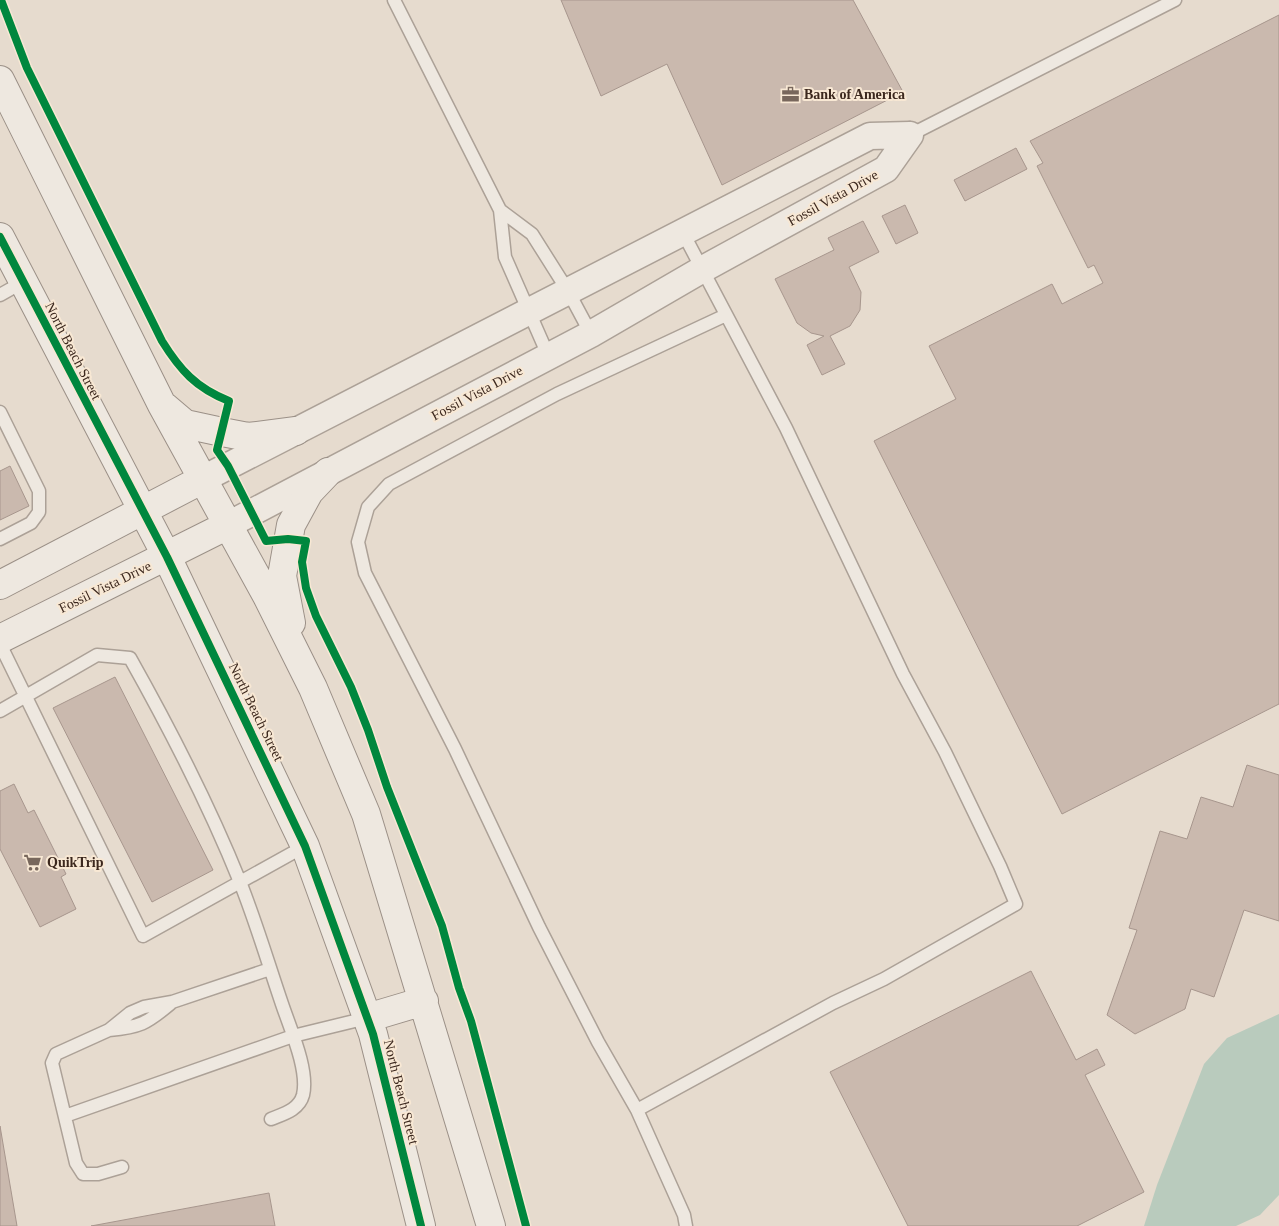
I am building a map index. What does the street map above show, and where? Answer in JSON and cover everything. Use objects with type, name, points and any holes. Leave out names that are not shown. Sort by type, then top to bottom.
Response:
[{"type":"main road","points":[[0,80],[162,405],[297,654],[366,814],[492,1226]]},
{"type":"main road","name":"North Beach Street","points":[[0,237],[12,288],[167,557],[305,846],[373,1034],[421,1226]]},
{"type":"main road","points":[[162,405],[185,424],[222,432],[248,436],[296,431]]},
{"type":"main road","points":[[297,654],[282,576],[291,525],[309,492],[328,472]]},
{"type":"main road","points":[[0,585],[203,479]]},
{"type":"main road","name":"Fossil Vista Drive","points":[[0,639],[228,525]]},
{"type":"main road","points":[[367,1018],[424,1001]]},
{"type":"street","points":[[203,479],[870,136],[910,136]]},
{"type":"street","name":"Fossil Vista Drive","points":[[228,525],[591,334],[703,269],[886,169],[910,136]]},
{"type":"lane","points":[[394,0],[500,210],[505,257],[548,355]]},
{"type":"lane","points":[[910,136],[1175,0]]},
{"type":"lane","points":[[500,210],[532,234],[568,291],[591,334]]},
{"type":"lane","points":[[637,1110],[834,1003],[884,979],[1016,904],[1000,866],[945,752],[902,674],[790,437],[682,231]]},
{"type":"lane","points":[[686,1226],[684,1215],[637,1110],[598,1042],[539,927],[431,703],[365,573],[358,542],[368,507],[389,484],[557,394],[726,314]]},
{"type":"lane","points":[[0,540],[31,523],[39,512],[39,491],[1,418]]},
{"type":"lane","points":[[0,644],[143,936],[305,846]]},
{"type":"lane","points":[[0,711],[97,655],[130,658],[164,719],[211,815],[240,883],[293,1036],[303,1072],[303,1096],[295,1108],[271,1119]]},
{"type":"lane","points":[[122,1166],[98,1174],[83,1174],[76,1163],[52,1063],[56,1054],[109,1030],[136,1027],[150,1021],[172,1002],[270,969]]},
{"type":"lane","points":[[65,1116],[293,1036],[367,1018]]},
{"type":"shaded area","points":[[1279,1014],[1279,1195],[1260,1215],[1236,1226],[1144,1226],[1157,1185],[1204,1064],[1227,1038]]},
{"type":"building","name":"Bank of America","points":[[561,0],[853,0],[903,92],[722,185],[667,64],[601,96]]},
{"type":"building","points":[[1279,15],[1279,704],[1062,814],[874,441],[956,399],[929,346],[1052,284],[1062,304],[1103,283],[1094,265],[1088,268],[1037,166],[1043,163],[1030,141]]},
{"type":"building","points":[[1016,148],[1027,169],[965,201],[954,180]]},
{"type":"building","points":[[905,205],[918,233],[896,244],[882,216]]},
{"type":"building","points":[[863,221],[879,252],[849,267],[861,292],[860,310],[850,326],[830,336],[845,364],[822,375],[807,345],[824,336],[811,333],[797,323],[775,279],[834,250],[828,238]]},
{"type":"building","points":[[10,466],[29,506],[0,520],[0,471]]},
{"type":"building","name":"QuikTrip","points":[[115,677],[213,870],[152,902],[53,708]]},
{"type":"building","points":[[1247,765],[1279,775],[1279,921],[1244,910],[1214,997],[1191,989],[1185,1009],[1135,1034],[1107,1015],[1137,930],[1129,928],[1160,831],[1187,839],[1201,797],[1233,807]]},
{"type":"building","name":"QuikTrip","points":[[14,784],[28,813],[34,810],[66,874],[61,877],[76,909],[40,927],[0,849],[0,791]]},
{"type":"building","points":[[1031,971],[1076,1060],[1097,1049],[1105,1065],[1085,1075],[1144,1192],[1077,1226],[908,1226],[830,1072]]},
{"type":"building","points":[[0,1126],[17,1226],[0,1226]]},
{"type":"building","points":[[269,1193],[275,1226],[91,1226]]},
{"type":"cycle path","points":[[1,0],[27,68],[162,341],[175,361],[190,377],[207,390],[229,401],[217,450],[228,466],[266,541],[288,539],[306,541],[302,562],[306,588],[316,616],[351,687],[387,787],[442,926],[459,988],[471,1021],[526,1226]]},
{"type":"cycle path","points":[[0,237],[167,557],[305,846],[373,1034],[421,1226]]},
{"type":"place","name":"Bank of America","points":[[790,94]]},
{"type":"place","name":"QuikTrip","points":[[33,862]]}]
